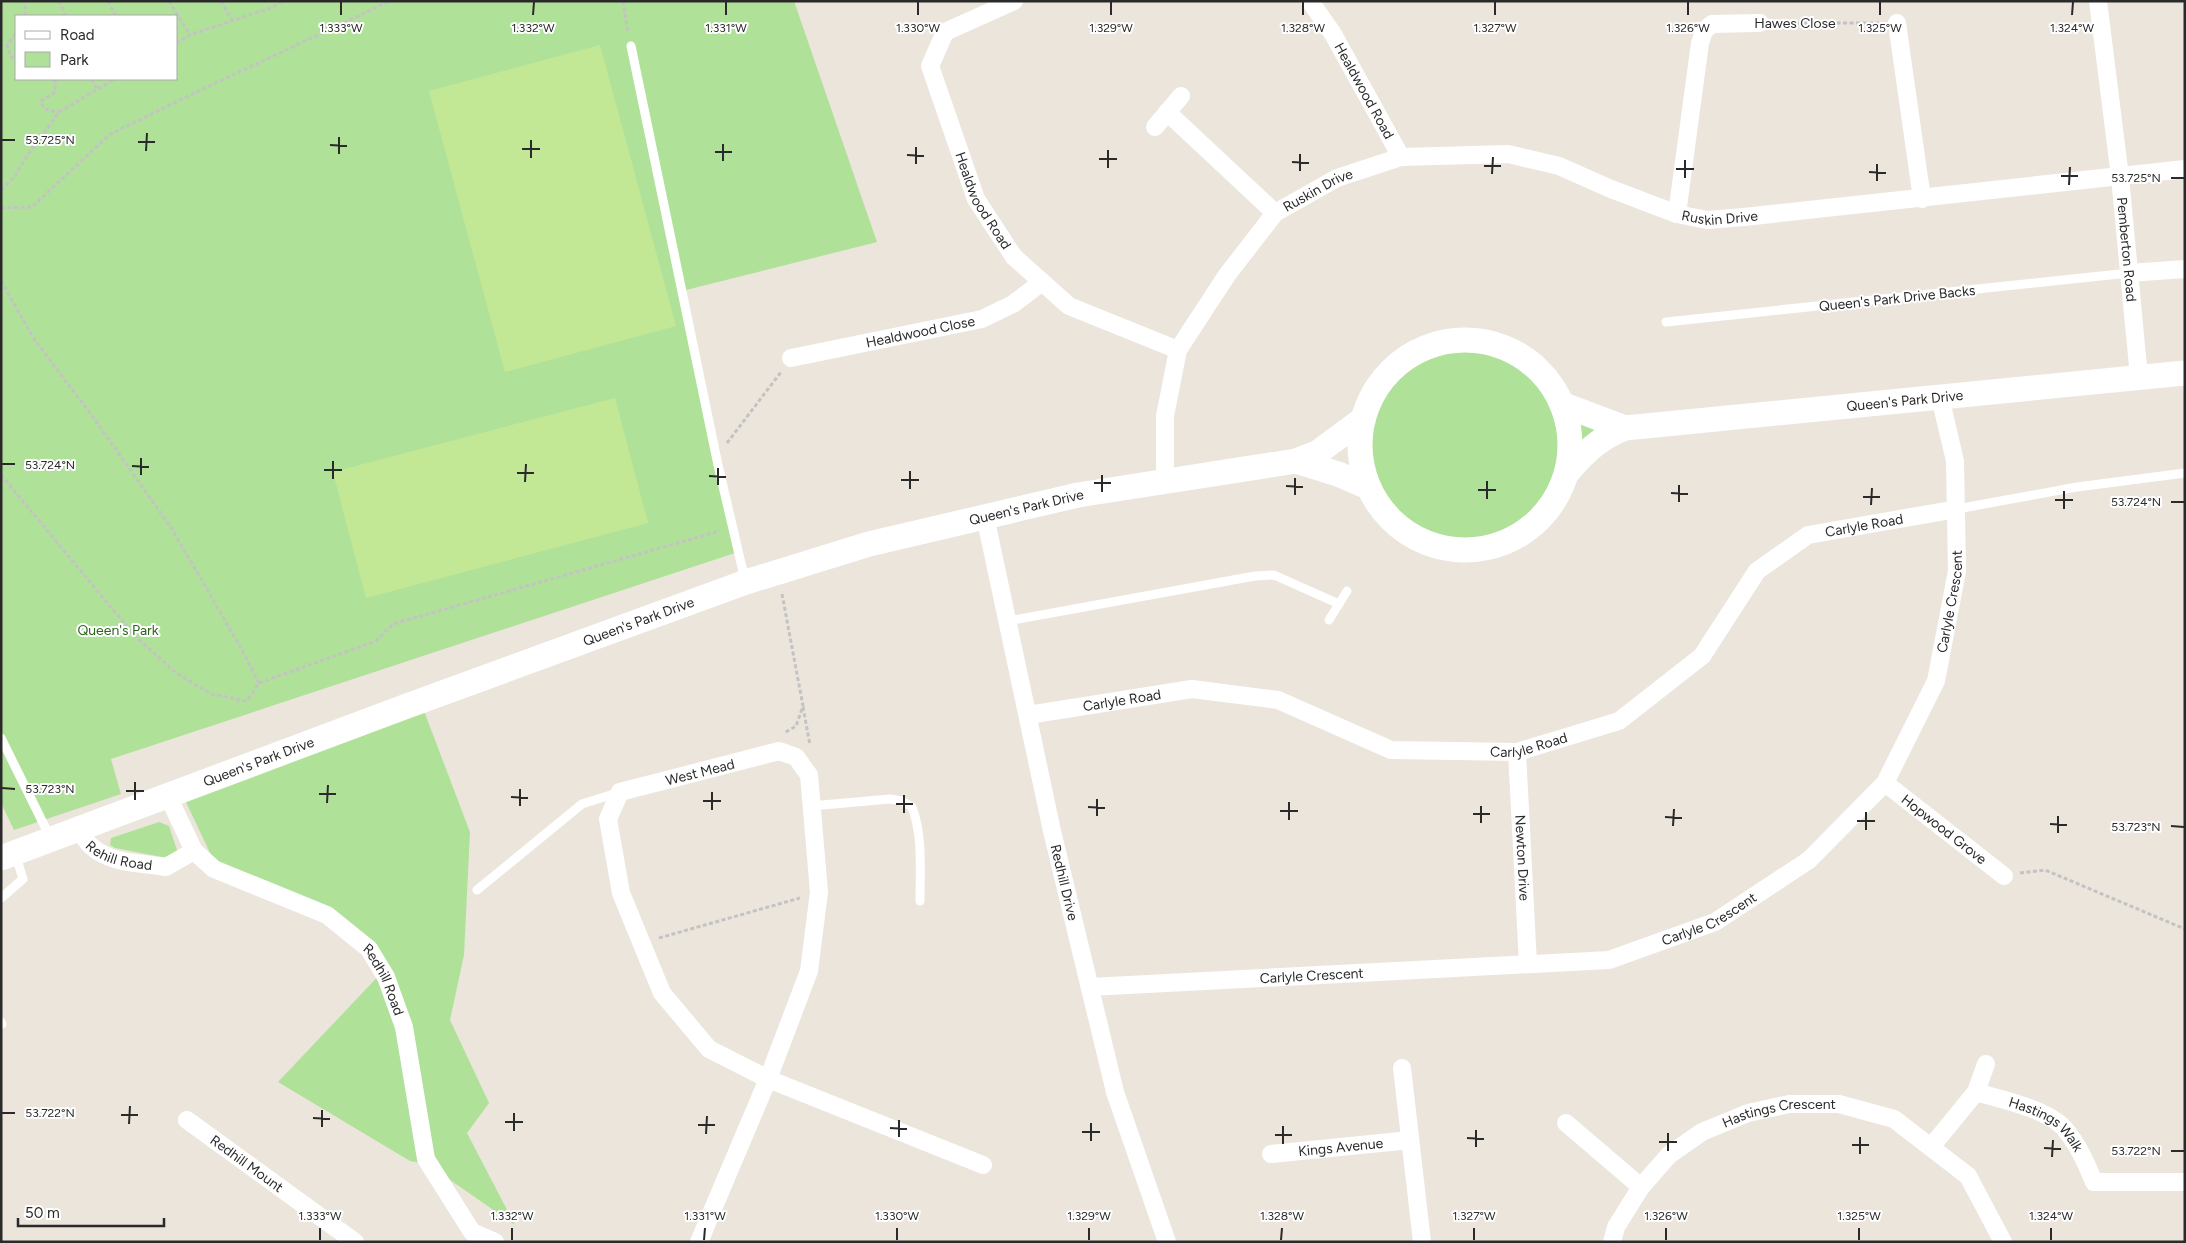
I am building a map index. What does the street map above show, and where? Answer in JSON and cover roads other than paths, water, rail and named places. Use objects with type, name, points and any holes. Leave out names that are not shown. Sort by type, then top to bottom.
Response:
[{"type":"street","name":"Healdwood Road","points":[[1014,1],[945,32],[930,66],[976,199],[1014,257],[1069,306],[1178,350]]},
{"type":"street","name":"Healdwood Road","points":[[1310,1],[1333,34],[1401,157]]},
{"type":"street","name":"Pemberton Road","points":[[2098,1],[2120,177],[2139,378]]},
{"type":"street","points":[[1897,23],[1922,198]]},
{"type":"street","name":"Hawes Close","points":[[1677,214],[1700,42],[1704,31],[1712,24],[1760,24]]},
{"type":"street","points":[[1154,127],[1181,96]]},
{"type":"street","name":"Ruskin Drive","points":[[1168,112],[1275,212]]},
{"type":"street","name":"Ruskin Drive","points":[[1165,480],[1165,416],[1178,350],[1227,275],[1275,212],[1337,178],[1401,157],[1508,154],[1559,166],[1610,189],[1677,214],[1707,220],[1744,218],[2185,169]]},
{"type":"street","points":[[2129,274],[2185,270]]},
{"type":"street","name":"Healdwood Close","points":[[791,358],[982,319],[1014,304],[1042,282]]},
{"type":"street","name":"Queen's Park Drive","points":[[1568,472],[1571,438],[1564,405],[1546,376],[1520,354],[1489,342],[1466,339],[1442,341],[1420,349],[1400,361],[1379,384],[1371,397],[1363,419],[1359,442],[1361,465],[1368,487],[1380,508],[1404,531],[1435,546],[1468,551],[1502,544],[1531,528],[1554,502],[1568,472],[1588,449],[1607,435],[1625,428],[2185,373]]},
{"type":"street","name":"Carlyle Crescent","points":[[1090,988],[1609,960],[1715,922],[1809,860],[1885,783],[1936,682],[1957,570],[1955,461],[1940,397]]},
{"type":"street","name":"Queen's Park Drive","points":[[1564,405],[1625,428]]},
{"type":"street","name":"Queen's Park Drive","points":[[8,856],[752,581],[869,544],[1078,494],[1296,461],[1322,450],[1363,419]]},
{"type":"street","name":"Queen's Park Drive","points":[[1296,461],[1338,474],[1368,487]]},
{"type":"street","name":"Carlyle Road","points":[[1028,715],[1192,688],[1278,700],[1391,750],[1517,752],[1619,721],[1702,656],[1757,571],[1808,534],[1957,509]]},
{"type":"street","name":"Redhill Drive","points":[[985,516],[1052,832],[1115,1092],[1167,1242]]},
{"type":"street","name":"West Mead","points":[[620,792],[779,751],[796,757],[809,775],[811,806]]},
{"type":"street","name":"Newton Drive","points":[[1517,752],[1528,964]]},
{"type":"street","name":"Hopwood Grove","points":[[1885,783],[2004,876]]},
{"type":"street","points":[[620,792],[608,819],[621,893],[662,993],[709,1049],[768,1079],[984,1165]]},
{"type":"street","name":"Redhill Road","points":[[168,796],[194,851],[214,869],[327,915],[370,949],[386,977],[404,1027],[426,1160],[472,1232],[489,1241]]},
{"type":"street","points":[[699,1242],[768,1079],[809,971],[819,892],[811,806]]},
{"type":"street","name":"Rehill Road","points":[[80,830],[89,845],[100,853],[115,859],[166,867],[194,851]]},
{"type":"street","points":[[1930,1147],[1976,1092],[1986,1064]]},
{"type":"street","points":[[1402,1068],[1422,1242]]},
{"type":"street","name":"Hastings Walk","points":[[1976,1092],[2037,1110],[2063,1127],[2083,1156],[2094,1182],[2185,1182]]},
{"type":"street","name":"Hastings Crescent","points":[[1612,1242],[1616,1227],[1641,1187],[1668,1155],[1702,1132],[1748,1113],[1790,1104],[1839,1104],[1894,1119],[1968,1176],[2003,1242]]},
{"type":"street","name":"Redhill Mount","points":[[187,1120],[355,1242]]},
{"type":"street","points":[[1566,1123],[1641,1187]]},
{"type":"street","name":"Kings Avenue","points":[[1271,1154],[1410,1140]]},
{"type":"lane","points":[[630,46],[716,455],[733,528],[752,581]]},
{"type":"lane","name":"Queen's Park Drive Backs","points":[[1666,322],[2129,274]]},
{"type":"lane","points":[[1957,509],[2077,487],[2185,473]]},
{"type":"lane","points":[[1008,622],[1255,576],[1274,576],[1339,604]]},
{"type":"lane","points":[[1329,620],[1347,591]]},
{"type":"lane","points":[[1,738],[52,840]]},
{"type":"lane","points":[[477,890],[582,804],[620,792]]},
{"type":"lane","points":[[811,806],[890,799],[902,801],[912,807],[917,820],[919,838],[920,901]]},
{"type":"lane","points":[[1,898],[23,879],[8,856]]},
{"type":"park label","name":"Queen's Park","points":[[118,630]]}]
